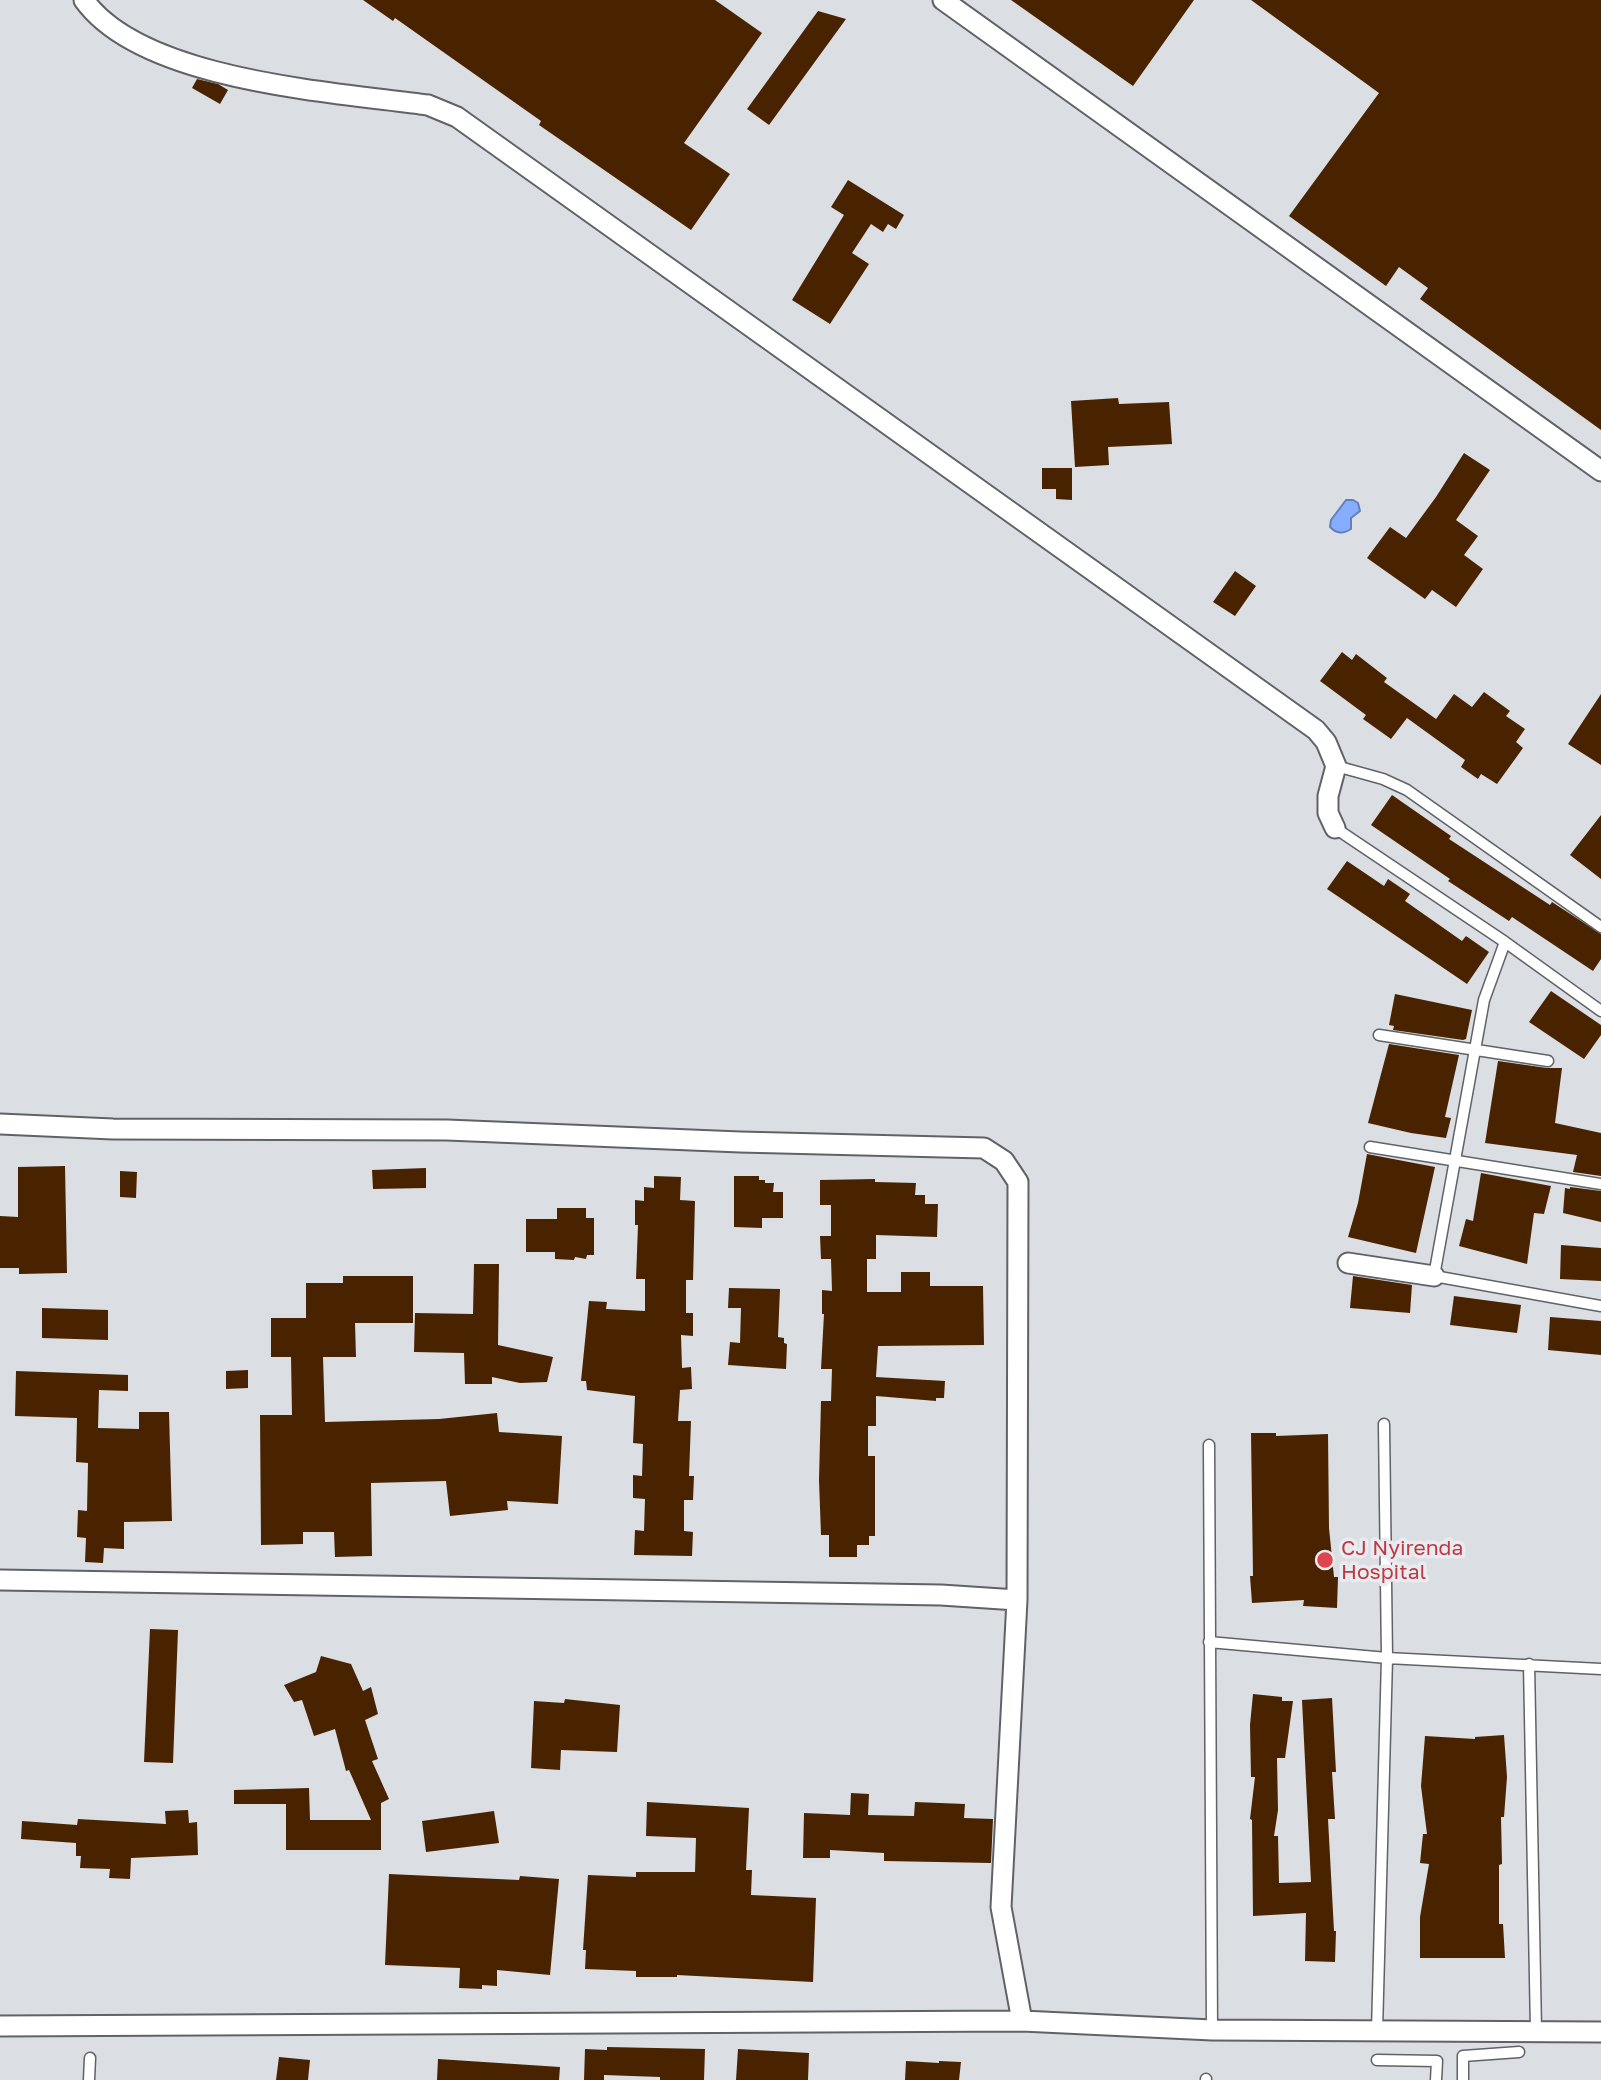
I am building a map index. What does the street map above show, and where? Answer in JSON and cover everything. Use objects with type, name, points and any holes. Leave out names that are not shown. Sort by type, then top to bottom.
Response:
[{"type":"street","points":[[84,0],[92,11],[114,30],[138,45],[221,74],[428,105],[457,117],[1316,730],[1326,742],[1336,766],[1328,796],[1328,813],[1335,828]]},
{"type":"street","points":[[943,0],[1601,471]]},
{"type":"street","points":[[0,1124],[113,1129],[447,1130],[740,1142],[984,1148],[1004,1161],[1018,1182],[1017,1600],[1001,1907],[1022,2021]]},
{"type":"street","points":[[1348,1263],[1434,1276]]},
{"type":"street","points":[[0,1580],[928,1595],[1017,1600]]},
{"type":"street","points":[[0,2026],[1022,2021],[1212,2030],[1601,2032]]},
{"type":"lane","points":[[1336,766],[1383,779],[1406,790],[1601,927]]},
{"type":"lane","points":[[1335,828],[1505,942],[1601,1011]]},
{"type":"lane","points":[[1505,942],[1488,984],[1473,1050],[1434,1276],[1601,1306]]},
{"type":"lane","points":[[1379,1035],[1548,1061]]},
{"type":"lane","points":[[1370,1147],[1601,1184]]},
{"type":"lane","points":[[1377,2031],[1387,1658],[1384,1424]]},
{"type":"lane","points":[[1209,1445],[1212,2030]]},
{"type":"lane","points":[[1209,1642],[1387,1658],[1601,1669]]},
{"type":"lane","points":[[1529,1664],[1536,2031]]},
{"type":"lane","points":[[1463,2080],[1463,2056],[1519,2052]]},
{"type":"lane","points":[[89,2080],[90,2058]]},
{"type":"lane","points":[[1377,2060],[1437,2061],[1436,2080]]},
{"type":"water","points":[[1346,500],[1358,503],[1360,511],[1351,518],[1351,529],[1338,532],[1330,527],[1331,520]]},
{"type":"building","points":[[363,0],[715,0],[762,33],[684,143],[730,174],[691,230],[539,125],[541,121],[395,18],[393,21]]},
{"type":"building","points":[[1011,0],[1194,0],[1133,86]]},
{"type":"building","points":[[1251,0],[1601,0],[1601,430],[1420,299],[1428,288],[1399,267],[1386,286],[1289,216],[1379,93]]},
{"type":"building","points":[[818,11],[846,19],[769,125],[747,109]]},
{"type":"building","points":[[197,79],[218,84],[228,90],[220,104],[192,88]]},
{"type":"building","points":[[848,180],[904,215],[896,229],[888,224],[883,232],[871,224],[852,253],[869,264],[830,324],[792,300],[844,215],[831,207]]},
{"type":"building","points":[[1118,398],[1119,404],[1169,402],[1172,444],[1108,447],[1109,465],[1075,467],[1071,401]]},
{"type":"building","points":[[1464,453],[1490,470],[1456,520],[1478,536],[1464,555],[1483,569],[1456,607],[1432,590],[1425,599],[1367,558],[1390,527],[1406,538]]},
{"type":"building","points":[[1042,468],[1072,468],[1072,500],[1056,499],[1056,489],[1042,489]]},
{"type":"building","points":[[1235,571],[1256,586],[1235,616],[1213,602]]},
{"type":"building","points":[[1342,652],[1352,660],[1356,654],[1387,678],[1384,682],[1436,719],[1454,694],[1472,707],[1484,692],[1510,711],[1506,716],[1525,729],[1516,742],[1523,748],[1497,784],[1481,774],[1478,779],[1461,767],[1465,760],[1407,718],[1391,739],[1363,719],[1366,715],[1320,681]]},
{"type":"building","points":[[1601,694],[1601,765],[1568,744]]},
{"type":"building","points":[[1392,795],[1451,836],[1449,839],[1550,905],[1552,902],[1601,934],[1601,959],[1593,971],[1512,917],[1509,921],[1448,881],[1450,879],[1371,825]]},
{"type":"building","points":[[1601,815],[1601,879],[1570,855]]},
{"type":"building","points":[[1347,861],[1384,886],[1388,879],[1410,894],[1405,901],[1462,941],[1466,936],[1489,952],[1467,984],[1327,889]]},
{"type":"building","points":[[1551,991],[1601,1025],[1601,1035],[1584,1059],[1529,1022]]},
{"type":"building","points":[[1395,994],[1472,1010],[1466,1039],[1393,1030],[1394,1026],[1389,1025]]},
{"type":"building","points":[[1389,1044],[1459,1055],[1445,1117],[1451,1118],[1446,1138],[1368,1123]]},
{"type":"building","points":[[1498,1061],[1562,1068],[1555,1123],[1601,1133],[1601,1176],[1573,1172],[1577,1155],[1485,1143]]},
{"type":"building","points":[[1367,1154],[1435,1167],[1416,1253],[1348,1237],[1358,1203]]},
{"type":"building","points":[[65,1166],[67,1273],[19,1274],[19,1268],[0,1268],[0,1216],[18,1217],[18,1167]]},
{"type":"building","points":[[426,1168],[426,1188],[373,1189],[372,1170]]},
{"type":"building","points":[[120,1171],[137,1172],[136,1198],[120,1197]]},
{"type":"building","points":[[1481,1173],[1551,1186],[1544,1214],[1534,1213],[1527,1264],[1459,1246],[1466,1219],[1473,1221]]},
{"type":"building","points":[[654,1176],[681,1177],[680,1200],[695,1201],[693,1280],[686,1280],[686,1313],[693,1313],[693,1336],[681,1335],[682,1368],[691,1367],[692,1389],[680,1390],[678,1421],[691,1421],[689,1476],[694,1476],[693,1500],[684,1500],[684,1531],[693,1532],[692,1556],[634,1555],[635,1530],[644,1531],[645,1499],[633,1498],[633,1475],[642,1476],[643,1444],[633,1443],[635,1396],[587,1390],[586,1381],[581,1381],[589,1301],[607,1302],[606,1309],[645,1311],[645,1279],[636,1279],[638,1225],[635,1225],[635,1200],[644,1201],[644,1187],[654,1188]]},
{"type":"building","points":[[734,1176],[759,1176],[759,1180],[765,1180],[765,1183],[774,1183],[773,1192],[783,1192],[783,1218],[762,1218],[762,1228],[734,1227]]},
{"type":"building","points":[[875,1179],[875,1182],[916,1183],[915,1195],[925,1195],[925,1204],[938,1204],[937,1237],[876,1235],[876,1259],[867,1259],[867,1292],[901,1292],[901,1272],[930,1272],[930,1286],[983,1286],[984,1345],[878,1346],[876,1377],[945,1381],[944,1398],[936,1398],[936,1401],[876,1396],[876,1426],[868,1426],[868,1456],[875,1456],[875,1536],[869,1536],[869,1545],[857,1545],[857,1557],[829,1557],[829,1535],[821,1535],[819,1480],[821,1401],[831,1401],[832,1369],[821,1369],[824,1314],[822,1290],[832,1291],[831,1259],[821,1259],[820,1236],[831,1236],[831,1205],[820,1205],[820,1180]]},
{"type":"building","points":[[1565,1188],[1601,1191],[1601,1222],[1563,1213]]},
{"type":"building","points":[[557,1208],[586,1208],[586,1218],[594,1218],[594,1255],[587,1255],[586,1259],[575,1257],[574,1260],[555,1259],[555,1252],[526,1252],[526,1219],[557,1219]]},
{"type":"building","points":[[1561,1245],[1601,1248],[1601,1281],[1560,1279]]},
{"type":"building","points":[[474,1264],[499,1264],[498,1345],[553,1357],[547,1382],[520,1383],[492,1377],[492,1384],[465,1384],[464,1353],[414,1352],[415,1313],[473,1314]]},
{"type":"building","points":[[343,1276],[413,1276],[413,1323],[355,1323],[356,1357],[323,1357],[325,1422],[439,1419],[497,1413],[499,1432],[562,1436],[558,1504],[507,1501],[508,1510],[450,1516],[446,1481],[371,1483],[372,1556],[335,1557],[334,1532],[303,1532],[303,1544],[261,1545],[260,1415],[292,1415],[291,1357],[271,1357],[271,1318],[306,1318],[306,1283],[343,1283]]},
{"type":"building","points":[[1353,1276],[1412,1285],[1410,1313],[1350,1308]]},
{"type":"building","points":[[729,1288],[780,1289],[778,1337],[784,1338],[784,1343],[787,1344],[786,1369],[728,1365],[730,1342],[740,1343],[741,1308],[728,1308]]},
{"type":"building","points":[[1454,1296],[1521,1305],[1517,1333],[1450,1325]]},
{"type":"building","points":[[42,1308],[108,1310],[108,1340],[42,1338]]},
{"type":"building","points":[[1550,1317],[1601,1321],[1601,1355],[1548,1350]]},
{"type":"building","points":[[248,1370],[248,1388],[226,1389],[226,1371]]},
{"type":"building","points":[[16,1371],[128,1375],[128,1391],[99,1390],[98,1428],[139,1429],[139,1412],[169,1412],[172,1521],[124,1522],[124,1549],[104,1548],[103,1563],[85,1562],[86,1538],[77,1537],[78,1510],[87,1511],[88,1463],[76,1462],[77,1418],[15,1416]]},
{"type":"building","points":[[1251,1433],[1276,1433],[1276,1436],[1328,1434],[1329,1528],[1334,1577],[1338,1577],[1337,1608],[1303,1606],[1304,1600],[1252,1603]]},
{"type":"building","points":[[150,1629],[178,1630],[173,1763],[144,1762]]},
{"type":"building","points":[[321,1656],[351,1664],[363,1691],[371,1687],[378,1714],[365,1720],[378,1759],[372,1761],[389,1799],[381,1803],[381,1850],[286,1850],[286,1804],[234,1804],[234,1790],[309,1788],[310,1820],[371,1820],[349,1770],[346,1771],[335,1729],[314,1736],[302,1700],[294,1702],[284,1685],[316,1672]]},
{"type":"building","points":[[1253,1694],[1293,1701],[1285,1758],[1277,1758],[1278,1810],[1274,1836],[1278,1836],[1279,1883],[1311,1882],[1302,1700],[1332,1698],[1336,1772],[1332,1772],[1335,1819],[1328,1819],[1336,1931],[1335,1962],[1305,1961],[1306,1913],[1253,1916],[1250,1819],[1255,1777],[1251,1777],[1250,1725]]},
{"type":"building","points":[[565,1699],[620,1705],[617,1752],[561,1750],[560,1770],[531,1768],[534,1701],[564,1703]]},
{"type":"building","points":[[1504,1735],[1507,1777],[1504,1817],[1501,1817],[1499,1924],[1503,1924],[1505,1958],[1420,1958],[1420,1917],[1429,1864],[1420,1863],[1423,1834],[1427,1834],[1421,1786],[1425,1736],[1475,1739]]},
{"type":"building","points":[[851,1793],[869,1794],[868,1815],[914,1816],[915,1802],[965,1804],[964,1818],[993,1819],[991,1863],[884,1861],[884,1853],[830,1850],[830,1858],[803,1858],[804,1813],[850,1815]]},
{"type":"building","points":[[647,1802],[749,1808],[746,1870],[752,1870],[751,1895],[816,1898],[813,1982],[677,1975],[636,1977],[636,1971],[585,1969],[586,1950],[583,1950],[588,1875],[636,1877],[636,1872],[695,1872],[696,1838],[646,1836]]},
{"type":"building","points":[[188,1810],[189,1823],[197,1822],[198,1855],[131,1858],[130,1879],[109,1878],[110,1869],[80,1868],[81,1856],[76,1856],[76,1843],[21,1839],[22,1821],[77,1825],[78,1819],[166,1824],[165,1811]]},
{"type":"building","points":[[494,1811],[499,1843],[426,1852],[422,1821]]},
{"type":"building","points":[[389,1874],[519,1880],[520,1876],[559,1879],[550,1975],[497,1970],[497,1986],[482,1985],[482,1989],[459,1988],[460,1968],[385,1965]]},
{"type":"building","points":[[607,2047],[705,2049],[704,2080],[660,2080],[660,2077],[604,2075],[604,2080],[584,2080],[585,2049],[607,2050]]},
{"type":"building","points":[[738,2049],[809,2053],[808,2080],[736,2080]]},
{"type":"building","points":[[279,2057],[310,2060],[308,2080],[276,2080]]},
{"type":"building","points":[[438,2059],[560,2067],[559,2080],[437,2080]]},
{"type":"building","points":[[906,2061],[961,2062],[959,2080],[905,2080]]},
{"type":"place","name":"CJ Nyirenda Hospital","points":[[1325,1560]]}]
